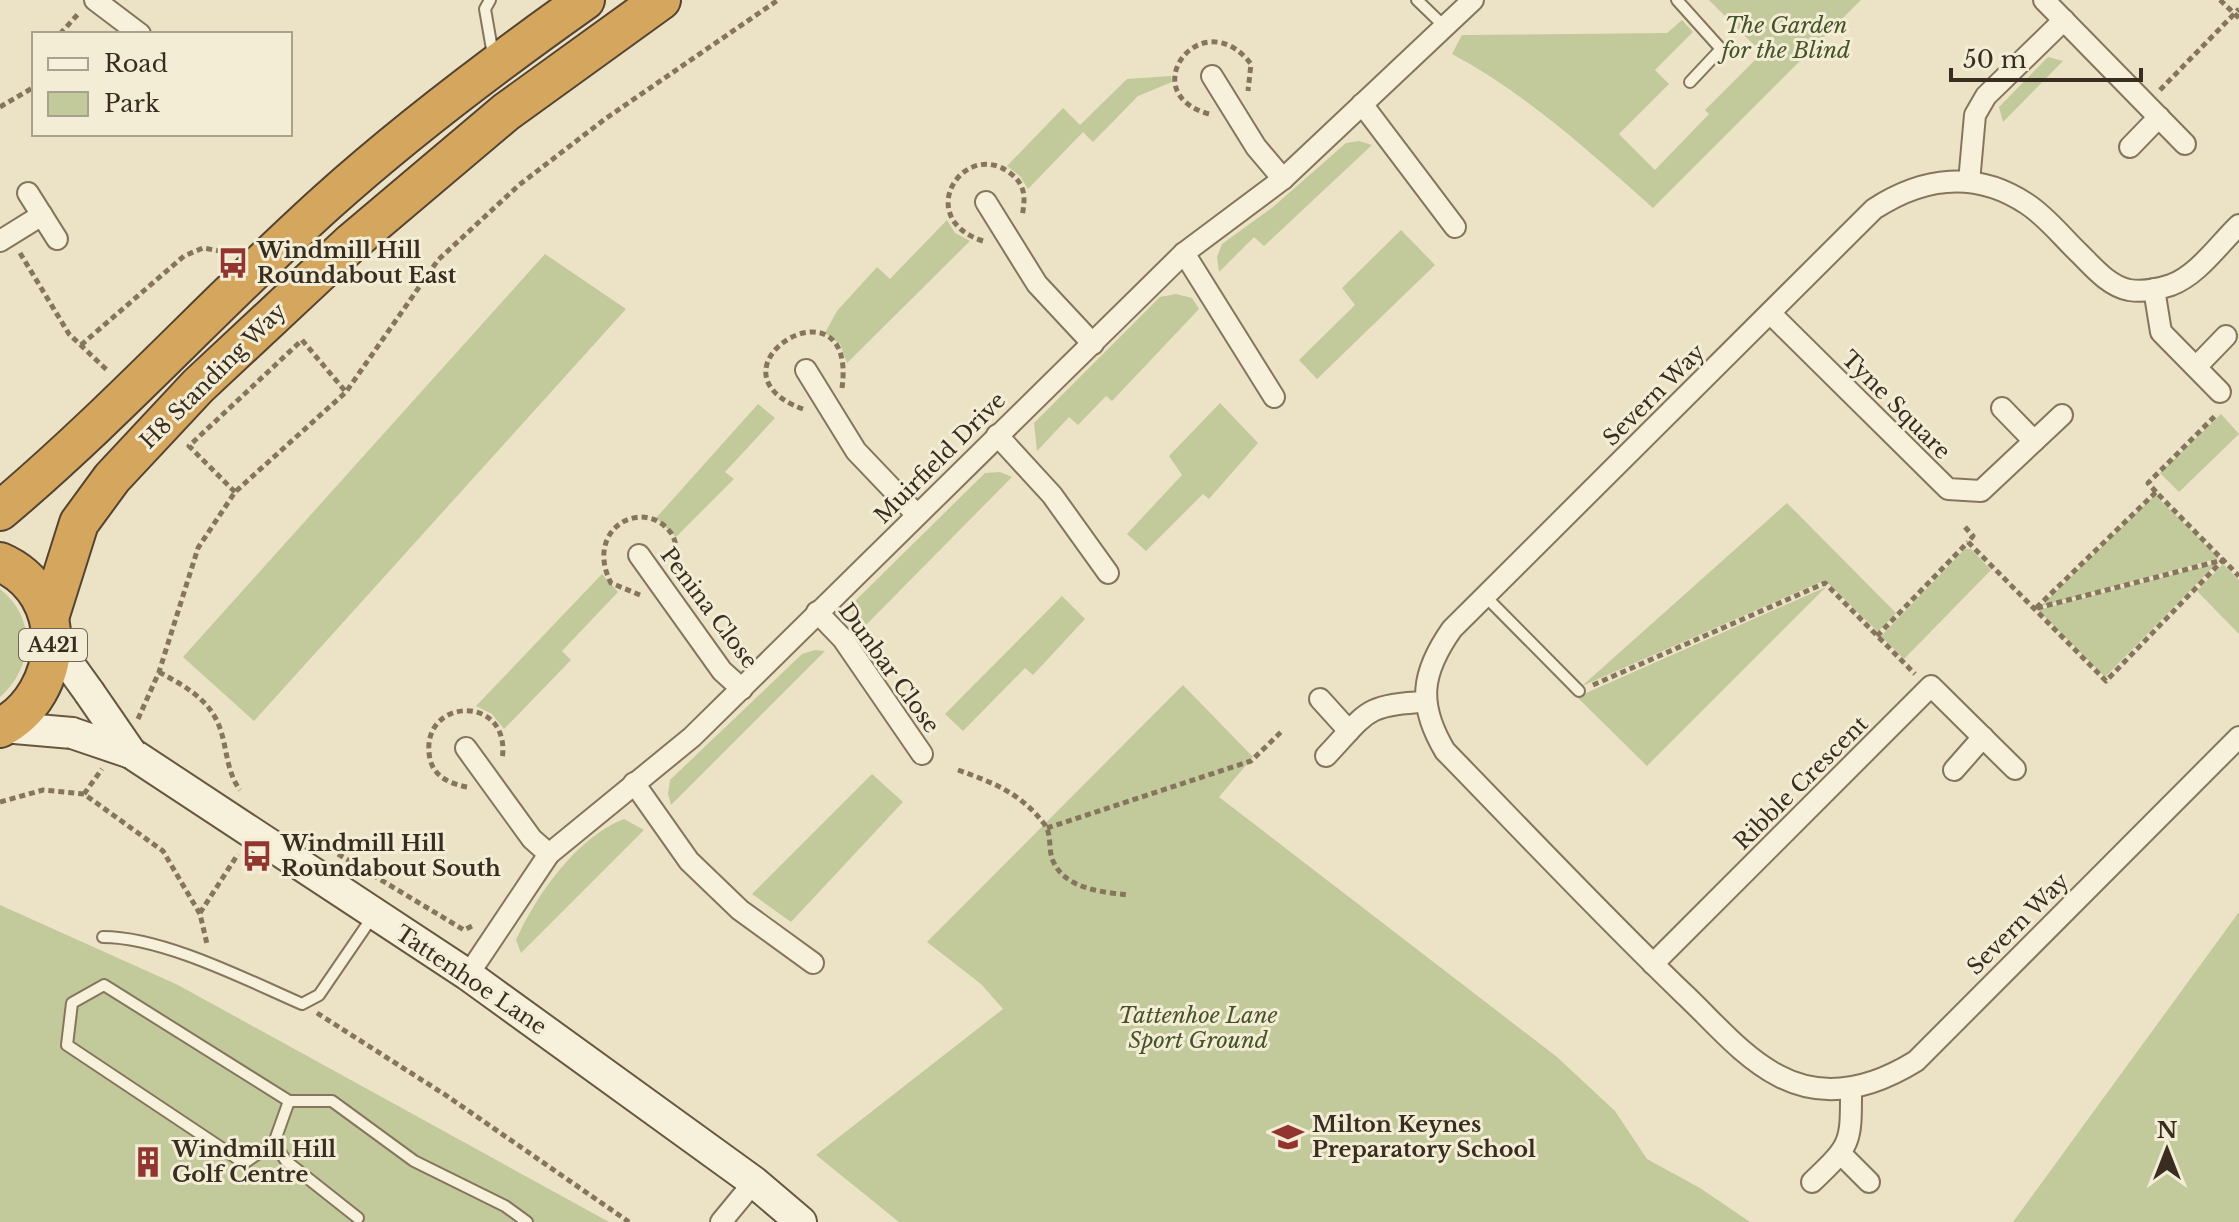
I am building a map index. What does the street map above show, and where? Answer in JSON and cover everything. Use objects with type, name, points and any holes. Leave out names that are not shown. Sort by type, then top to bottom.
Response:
[{"type":"highway","name":"H8 Standing Way","points":[[0,511],[80,442],[328,201],[494,65],[585,0]]},
{"type":"highway","name":"H8 Standing Way","points":[[51,630],[79,523],[112,478],[198,386],[351,243],[482,132],[661,0]]},
{"type":"highway","name":"A421","points":[[0,562],[11,567],[35,589],[51,630],[50,668],[40,692],[24,712],[2,727]]},
{"type":"street","name":"Muirfield Drive","points":[[468,975],[549,854],[692,737],[1184,253],[1283,179],[1473,0]]},
{"type":"street","points":[[2044,0],[2185,144]]},
{"type":"street","points":[[88,6],[136,32]]},
{"type":"street","points":[[1969,182],[1975,115],[1980,106],[2064,20]]},
{"type":"street","points":[[1212,76],[1256,147],[1283,179]]},
{"type":"street","points":[[1362,104],[1455,227]]},
{"type":"street","points":[[2130,147],[2159,117]]},
{"type":"street","name":"Severn Way","points":[[2154,289],[2128,290],[2106,279],[2029,205],[2002,190],[1969,182],[1935,182],[1902,191],[1874,209],[1452,629],[1437,651],[1427,676],[1425,702],[1431,728],[1445,751],[1653,964],[1751,1058],[1780,1077],[1815,1088],[1851,1089],[1887,1079],[1916,1061],[2239,737]]},
{"type":"street","points":[[28,193],[57,239]]},
{"type":"street","points":[[986,202],[1037,284],[1093,344]]},
{"type":"street","points":[[5,238],[42,215]]},
{"type":"street","points":[[2220,402],[2196,367],[2161,332],[2154,289],[2187,276],[2239,225]]},
{"type":"street","points":[[1184,253],[1274,397]]},
{"type":"street","name":"Tyne Square","points":[[1770,313],[1948,489],[1981,491],[2062,415]]},
{"type":"street","points":[[2196,367],[2226,336]]},
{"type":"street","points":[[806,370],[856,451],[917,515]]},
{"type":"street","points":[[2002,408],[2034,441]]},
{"type":"street","points":[[997,435],[1052,495],[1108,573]]},
{"type":"street","name":"Penina Close","points":[[639,555],[722,671],[742,689]]},
{"type":"street","name":"Dunbar Close","points":[[817,612],[843,639],[922,754]]},
{"type":"street","name":"Tattenhoe Lane","points":[[51,630],[124,746]]},
{"type":"street","name":"Ribble Crescent","points":[[1653,964],[1931,686],[2015,769]]},
{"type":"street","points":[[1320,699],[1349,731]]},
{"type":"street","points":[[1326,756],[1372,708],[1386,703],[1425,702]]},
{"type":"street","name":"Tattenhoe Lane","points":[[2,727],[72,733],[124,746],[468,975],[754,1182],[801,1222]]},
{"type":"street","points":[[1954,770],[1983,737]]},
{"type":"street","points":[[466,748],[532,839],[549,854]]},
{"type":"street","points":[[634,783],[689,861],[740,910],[813,963]]},
{"type":"street","points":[[1812,1182],[1841,1154],[1851,1138],[1851,1089]]},
{"type":"street","points":[[1841,1154],[1869,1182]]},
{"type":"street","points":[[721,1222],[754,1182]]},
{"type":"lane","points":[[490,0],[485,9],[494,65]]},
{"type":"lane","points":[[1417,0],[1445,27]]},
{"type":"lane","points":[[1677,0],[1721,49],[1690,82]]},
{"type":"lane","points":[[1486,597],[1579,691]]},
{"type":"lane","points":[[103,937],[120,937],[212,965],[302,1004],[319,995],[374,915]]},
{"type":"lane","points":[[289,1101],[274,1143],[244,1163],[67,1045],[72,1003],[104,985],[289,1101],[332,1101],[414,1161],[520,1220]]},
{"type":"lane","points":[[274,1143],[286,1161],[358,1218]]},
{"type":"path","points":[[84,794],[124,746],[159,672],[198,548],[235,492],[346,392],[438,260],[519,185],[605,119],[778,0]]},
{"type":"path","points":[[2156,94],[2237,14],[2220,0]]},
{"type":"path","points":[[62,32],[88,6]]},
{"type":"path","points":[[1221,117],[1194,110],[1182,100],[1175,85],[1175,67],[1182,52],[1196,41],[1230,41],[1242,51],[1251,64],[1247,101]]},
{"type":"path","points":[[0,107],[32,88]]},
{"type":"path","points":[[995,245],[956,227],[948,212],[948,194],[957,177],[972,166],[989,164],[1006,169],[1019,180],[1026,195],[1020,229]]},
{"type":"path","points":[[5,238],[69,334],[112,376]]},
{"type":"path","points":[[81,345],[184,256],[203,248],[220,251]]},
{"type":"path","points":[[815,413],[780,400],[769,385],[767,367],[772,350],[785,338],[802,331],[821,334],[838,347],[845,365],[841,398]]},
{"type":"path","points":[[235,492],[189,446],[302,340],[346,392]]},
{"type":"path","points":[[2220,402],[2148,483],[2239,576]]},
{"type":"path","points":[[2035,609],[2156,492]]},
{"type":"path","points":[[650,596],[629,593],[611,583],[602,565],[603,544],[614,527],[631,519],[653,520],[671,533],[677,550],[676,581]]},
{"type":"path","points":[[1877,636],[1973,536],[1965,527]]},
{"type":"path","points":[[1968,542],[2106,681],[2223,560]]},
{"type":"path","points":[[2035,609],[2223,560]]},
{"type":"path","points":[[1579,691],[1825,583],[1918,678]]},
{"type":"path","points":[[159,672],[194,692],[217,720],[229,775],[243,795]]},
{"type":"path","points":[[477,790],[450,783],[432,768],[427,746],[433,728],[448,714],[465,710],[483,713],[498,725],[505,742],[501,767]]},
{"type":"path","points":[[1047,828],[1251,761],[1281,732]]},
{"type":"path","points":[[958,770],[1007,788],[1047,828],[1053,862],[1067,878],[1092,891],[1128,895]]},
{"type":"path","points":[[0,802],[43,790],[84,794],[163,851],[200,914],[212,965]]},
{"type":"path","points":[[200,914],[252,832]]},
{"type":"path","points":[[332,850],[464,930],[476,924]]},
{"type":"path","points":[[302,1004],[447,1096],[629,1222]]},
{"type":"green space","name":"The Garden for the Blind","points":[[1709,0],[1861,0],[1653,208],[1532,106],[1452,54],[1462,35],[1667,33],[1682,20],[1693,32],[1655,70],[1669,84],[1619,134],[1655,170],[1709,114],[1705,110],[1762,53]]},
{"type":"green space","points":[[2048,57],[2063,61],[2003,122],[1999,107]]},
{"type":"green space","points":[[1171,76],[1172,82],[1138,96],[1093,142],[1083,132],[1028,189],[1020,176],[1007,166],[1063,108],[1080,125],[1127,79]]},
{"type":"green space","points":[[1359,141],[1372,145],[1264,246],[1254,237],[1219,272],[1217,257],[1222,244],[1273,207],[1346,143]]},
{"type":"green space","points":[[947,220],[955,233],[970,241],[847,363],[840,344],[825,333],[837,311],[877,267],[890,279]]},
{"type":"green space","points":[[1401,230],[1435,265],[1317,379],[1299,360],[1355,305],[1342,288]]},
{"type":"green space","points":[[545,254],[626,309],[254,721],[183,657]]},
{"type":"green space","points":[[1176,294],[1192,298],[1199,309],[1112,401],[1106,396],[1078,425],[1069,417],[1037,451],[1034,423],[1160,297]]},
{"type":"green space","points":[[1220,403],[1258,443],[1209,499],[1203,494],[1146,551],[1127,534],[1182,475],[1169,456]]},
{"type":"green space","points":[[758,404],[775,418],[725,472],[734,479],[676,537],[656,518]]},
{"type":"green space","points":[[2221,414],[2239,434],[2179,492],[2160,473]]},
{"type":"green space","points":[[1000,472],[1012,477],[859,632],[852,615],[854,602],[985,473]]},
{"type":"green space","points":[[2155,495],[2219,558],[2041,606]]},
{"type":"green space","points":[[1787,503],[1896,613],[1878,632],[1825,580],[1582,686]]},
{"type":"green space","points":[[1965,549],[1971,549],[1991,570],[1904,659],[1881,636]]},
{"type":"green space","points":[[2217,563],[2105,677],[2038,610]]},
{"type":"green space","points":[[2223,564],[2239,580],[2239,634],[2197,591]]},
{"type":"green space","points":[[602,574],[618,592],[562,651],[571,660],[504,729],[492,714],[476,706]]},
{"type":"green space","points":[[1826,587],[1647,766],[1577,697]]},
{"type":"green space","points":[[0,589],[20,614],[27,643],[20,672],[0,697]]},
{"type":"green space","points":[[1062,596],[1085,619],[1033,675],[1025,668],[963,731],[945,714]]},
{"type":"green space","points":[[825,651],[671,805],[668,794],[670,780],[802,654]]},
{"type":"green space","name":"Tattenhoe Lane Sport Ground","points":[[1183,685],[1253,757],[1219,797],[1557,1057],[1615,1111],[1647,1159],[1700,1188],[1750,1222],[899,1222],[816,1155],[1003,1009],[981,984],[927,942]]},
{"type":"green space","points":[[872,774],[903,802],[791,922],[752,894]]},
{"type":"green space","points":[[624,819],[644,830],[521,953],[516,940],[560,869],[590,839]]},
{"type":"green space","name":"Windmill Hill Golf Centre","points":[[0,905],[178,985],[609,1222],[0,1222]]},
{"type":"green space","points":[[2239,912],[2239,1222],[2013,1222]]},
{"type":"place","name":"Windmill Hill Roundabout East","points":[[233,263]]},
{"type":"place","name":"Windmill Hill Roundabout South","points":[[257,856]]},
{"type":"place","name":"Milton Keynes Preparatory School","points":[[1288,1137]]},
{"type":"place","name":"Windmill Hill Golf Centre","points":[[148,1162]]}]
